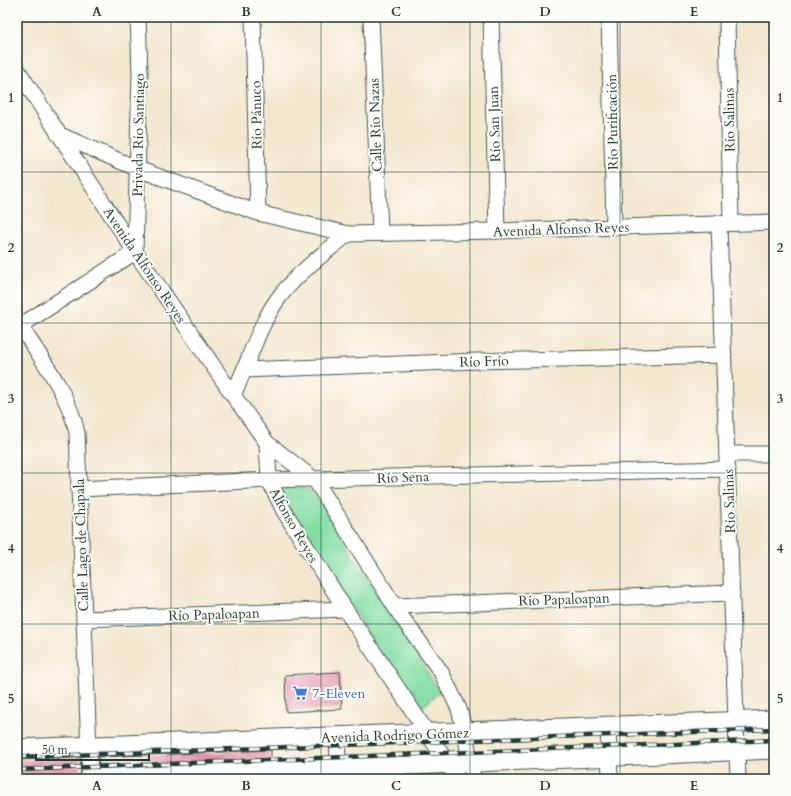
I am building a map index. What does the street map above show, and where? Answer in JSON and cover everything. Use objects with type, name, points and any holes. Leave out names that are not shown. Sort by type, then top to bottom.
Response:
[{"type":"main road","name":"Avenida Rodrigo Gómez","points":[[17,749],[774,720]]},
{"type":"main road","points":[[89,779],[454,772],[609,756],[737,752],[774,749]]},
{"type":"street","name":"Privada Río Santiago","points":[[135,252],[140,74],[138,17]]},
{"type":"street","name":"Río Pánuco","points":[[253,17],[258,213]]},
{"type":"street","name":"Calle Río Nazas","points":[[371,17],[380,234]]},
{"type":"street","name":"Río San Juan","points":[[491,17],[497,231]]},
{"type":"street","name":"Río Purificación","points":[[609,17],[614,227]]},
{"type":"street","name":"Río Salinas","points":[[727,17],[724,355],[738,779]]},
{"type":"street","name":"Avenida Alfonso Reyes","points":[[17,69],[135,252],[266,443]]},
{"type":"street","name":"Avenida Alfonso Reyes","points":[[58,134],[138,170],[258,213],[348,234],[774,222]]},
{"type":"street","points":[[233,395],[261,331],[280,297],[316,259],[348,234]]},
{"type":"street","points":[[18,324],[135,252]]},
{"type":"street","name":"Calle Lago de Chapala","points":[[18,324],[67,400],[74,416],[77,433],[89,779]]},
{"type":"street","name":"Río Frío","points":[[244,370],[478,361],[724,355]]},
{"type":"street","points":[[266,443],[315,480],[395,606],[441,672],[453,693],[465,732],[472,771]]},
{"type":"street","name":"Alfonso Reyes","points":[[266,443],[269,480],[284,511],[345,609],[454,772]]},
{"type":"street","name":"Río Sena","points":[[79,490],[269,480],[315,480],[728,461],[774,454]]},
{"type":"street","name":"Río Papaloapan","points":[[395,606],[732,593]]},
{"type":"street","name":"Río Papaloapan","points":[[84,619],[345,609]]},
{"type":"street","points":[[608,727],[610,779]]},
{"type":"street","points":[[336,737],[338,774]]},
{"type":"green space","points":[[292,486],[312,491],[440,692],[422,707],[412,704],[278,490]]},
{"type":"building","points":[[340,672],[342,709],[286,712],[285,675]]},
{"type":"building","points":[[271,750],[271,760],[99,768],[98,757]]},
{"type":"building","points":[[80,758],[81,772],[78,778],[17,779],[17,760]]},
{"type":"railway","points":[[17,757],[774,729]]},
{"type":"railway","points":[[17,770],[774,740]]},
{"type":"place","name":"7-Eleven","points":[[300,693]]}]
